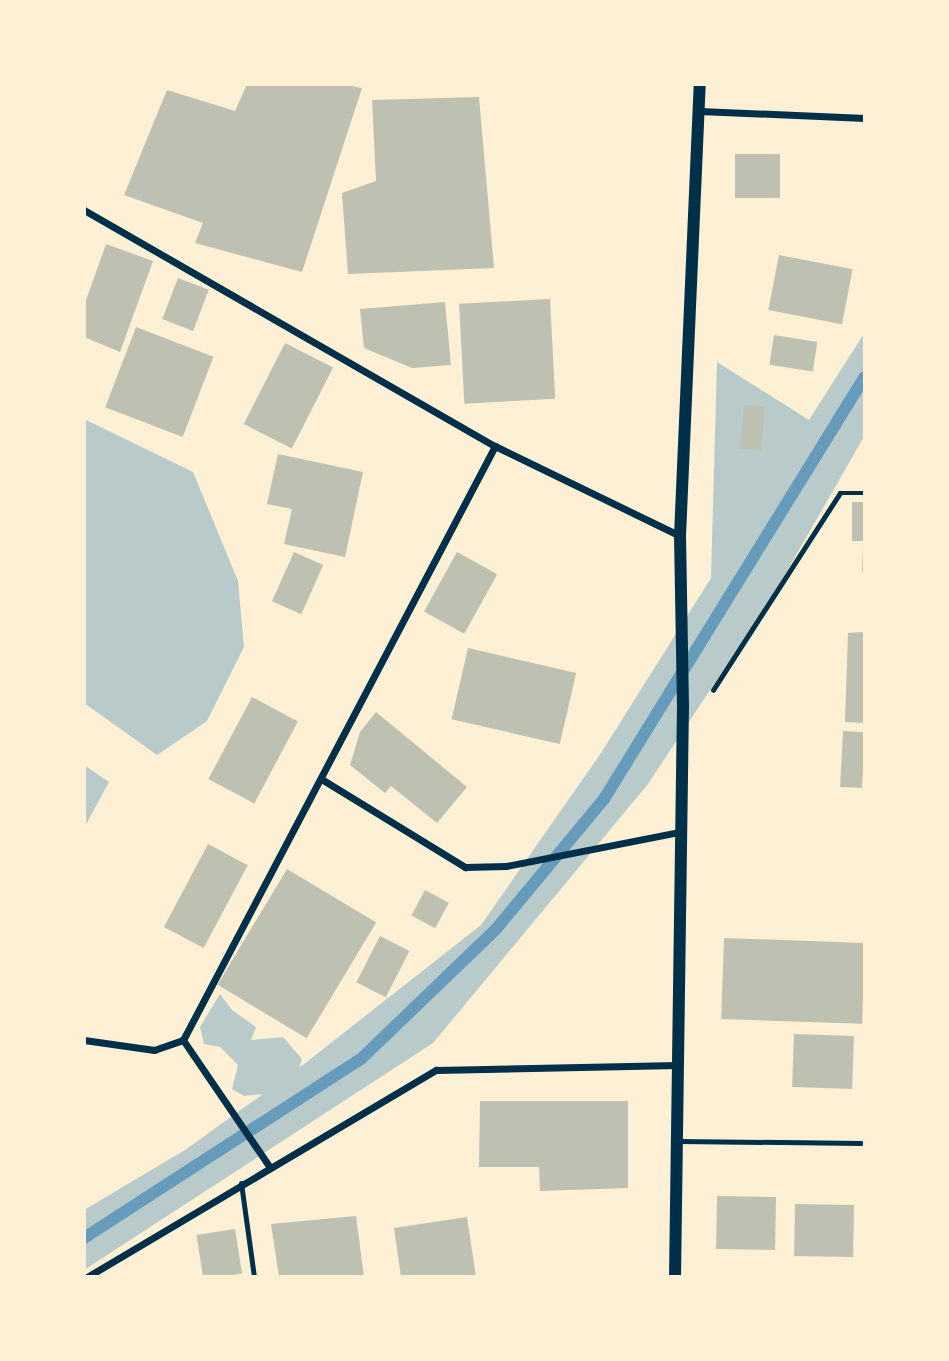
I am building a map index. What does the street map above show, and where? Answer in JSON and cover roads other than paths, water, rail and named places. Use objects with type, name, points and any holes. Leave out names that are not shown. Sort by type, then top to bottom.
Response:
[{"type":"street","points":[[675,1277],[683,707],[680,536],[700,84]]},
{"type":"street","points":[[699,111],[865,118]]},
{"type":"street","points":[[84,210],[495,446],[680,536]]},
{"type":"street","points":[[84,1040],[154,1050],[183,1040],[323,780],[495,446]]},
{"type":"street","points":[[323,780],[464,867],[506,866],[680,832]]},
{"type":"street","points":[[183,1040],[269,1166]]},
{"type":"street","points":[[87,1277],[269,1166],[436,1070],[678,1065]]},
{"type":"lane","points":[[677,1141],[861,1143]]},
{"type":"lane","points":[[241,1183],[254,1277]]},
{"type":"waterway","points":[[84,1238],[361,1059],[496,929],[604,799],[865,377]]}]
